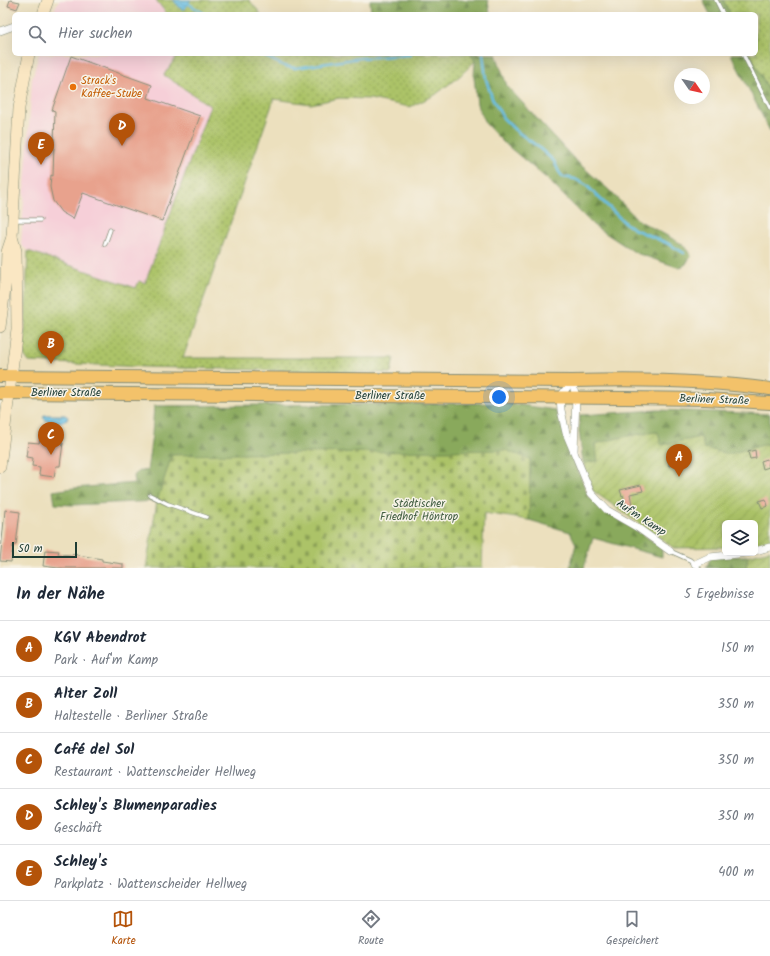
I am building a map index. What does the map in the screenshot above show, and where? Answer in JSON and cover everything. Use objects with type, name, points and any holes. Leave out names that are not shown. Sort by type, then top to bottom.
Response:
[{"type":"main road","points":[[43,12],[48,0]]},
{"type":"main road","points":[[0,327],[6,280],[7,252],[12,237],[19,108],[29,56]]},
{"type":"main road","points":[[0,467],[6,376],[17,329],[16,251],[12,237]]},
{"type":"main road","name":"Berliner Straße","points":[[6,376],[572,381],[616,380],[744,385],[770,389]]},
{"type":"main road","name":"Berliner Straße","points":[[5,393],[576,397],[706,399],[770,403]]},
{"type":"street","points":[[0,31],[12,27]]},
{"type":"street","points":[[560,398],[572,381]]},
{"type":"street","name":"Auf'm Kamp","points":[[572,381],[576,397],[574,453]]},
{"type":"street","name":"Auf'm Kamp","points":[[560,398],[566,433],[591,493],[607,510],[638,528],[670,551]]},
{"type":"street","points":[[758,550],[770,547]]},
{"type":"street","points":[[697,566],[710,557],[722,556]]},
{"type":"lane","points":[[716,0],[722,12]]},
{"type":"lane","points":[[744,56],[770,108]]},
{"type":"lane","points":[[13,220],[40,220]]},
{"type":"lane","points":[[105,244],[110,230]]},
{"type":"lane","points":[[150,495],[168,504],[206,517]]},
{"type":"lane","name":"Auf'm Kamp","points":[[670,551],[697,566]]},
{"type":"shaded area","points":[[59,0],[156,0],[165,12],[53,12]]},
{"type":"shaded area","points":[[38,56],[177,56],[164,75],[210,106],[145,283],[139,281],[137,288],[28,251],[21,245],[32,79]]},
{"type":"green space","points":[[156,0],[249,0],[259,12],[165,12]]},
{"type":"green space","points":[[370,0],[488,0],[490,12],[371,12]]},
{"type":"green space","points":[[703,0],[723,0],[729,12],[709,12]]},
{"type":"green space","points":[[723,0],[770,0],[770,93],[751,56],[758,56],[758,12],[729,12]]},
{"type":"green space","points":[[177,56],[472,56],[475,61],[461,75],[435,95],[410,107],[370,99],[339,98],[311,104],[274,99],[183,358],[394,358],[391,373],[145,367],[29,362],[24,355],[28,251],[136,288],[139,281],[145,283],[210,106],[164,75]]},
{"type":"green space","points":[[472,56],[497,56],[507,86],[574,159],[610,191],[638,220],[682,244],[691,255],[686,264],[680,268],[636,253],[593,225],[546,178],[503,142],[485,123],[477,104],[474,77],[475,61]]},
{"type":"green space","points":[[732,56],[751,56],[770,93],[770,131]]},
{"type":"green space","points":[[507,403],[555,410],[588,496],[610,514],[662,547],[662,557],[593,538],[584,568],[570,568],[576,544],[570,532],[529,520],[530,459],[172,455],[157,501],[72,505],[55,504],[53,491],[135,483],[134,476],[139,470],[147,471],[154,406]]},
{"type":"green space","points":[[658,410],[770,414],[770,455],[767,444],[729,454],[704,448],[701,437],[661,445],[658,432],[626,436],[595,444],[598,461],[583,463],[579,431],[580,415]]},
{"type":"green space","points":[[658,432],[661,445],[701,437],[704,448],[729,454],[767,444],[770,455],[770,541],[758,543],[758,520],[722,520],[722,547],[674,548],[593,491],[583,463],[598,461],[595,444],[626,436]]},
{"type":"green space","name":"Städtischer Friedhof Höntrop","points":[[505,450],[530,459],[529,520],[484,513],[482,568],[146,568],[157,501],[172,455]]},
{"type":"green space","points":[[770,550],[770,568],[746,568],[748,556],[758,556],[758,553]]},
{"type":"green space","points":[[748,556],[746,568],[706,568],[711,557]]},
{"type":"water","points":[[173,0],[191,0],[184,10],[181,9]]},
{"type":"water","points":[[44,415],[65,415],[68,417],[67,420],[62,422],[45,420],[43,417]]},
{"type":"building","points":[[10,0],[20,2],[17,9],[8,6]]},
{"type":"building","points":[[71,56],[152,85],[148,98],[200,116],[162,221],[83,193],[73,219],[61,212],[53,201],[50,187],[51,175],[53,176],[55,111],[52,110]]},
{"type":"building","points":[[40,440],[63,443],[60,466],[56,466],[54,477],[39,475],[40,467],[32,466],[33,458],[26,457],[28,442],[39,443]]},
{"type":"building","points":[[755,450],[756,458],[750,459],[748,452]]},
{"type":"building","points":[[675,457],[676,464],[669,466],[668,459]]},
{"type":"building","points":[[767,459],[769,467],[763,469],[761,461]]},
{"type":"building","points":[[641,485],[643,491],[630,494],[633,510],[627,511],[623,495],[622,496],[620,490]]},
{"type":"building","points":[[766,499],[768,506],[762,508],[759,501]]},
{"type":"building","points":[[5,510],[20,512],[16,545],[13,545],[11,562],[0,561]]},
{"type":"building","points":[[45,550],[59,551],[58,554],[72,554],[102,559],[102,561],[123,564],[123,568],[58,568],[43,566]]},
{"type":"waterway","points":[[189,4],[202,12]]},
{"type":"waterway","points":[[266,56],[284,66],[295,68],[360,58],[394,56]]},
{"type":"waterway","points":[[483,56],[486,79],[492,98],[503,118],[515,130],[554,161],[563,177],[575,179],[586,185],[625,223],[634,229],[669,244],[684,253]]},
{"type":"place","name":"Strack's Kaffee-Stube","points":[[73,87]]},
{"type":"place","name":"Schley's Blumenparadies","points":[[122,146]]},
{"type":"place","name":"Schley's","points":[[41,165]]},
{"type":"place","name":"Alter Zoll","points":[[51,364]]},
{"type":"place","name":"Café del Sol","points":[[51,455]]},
{"type":"place","name":"KGV Abendrot","points":[[679,477]]}]
